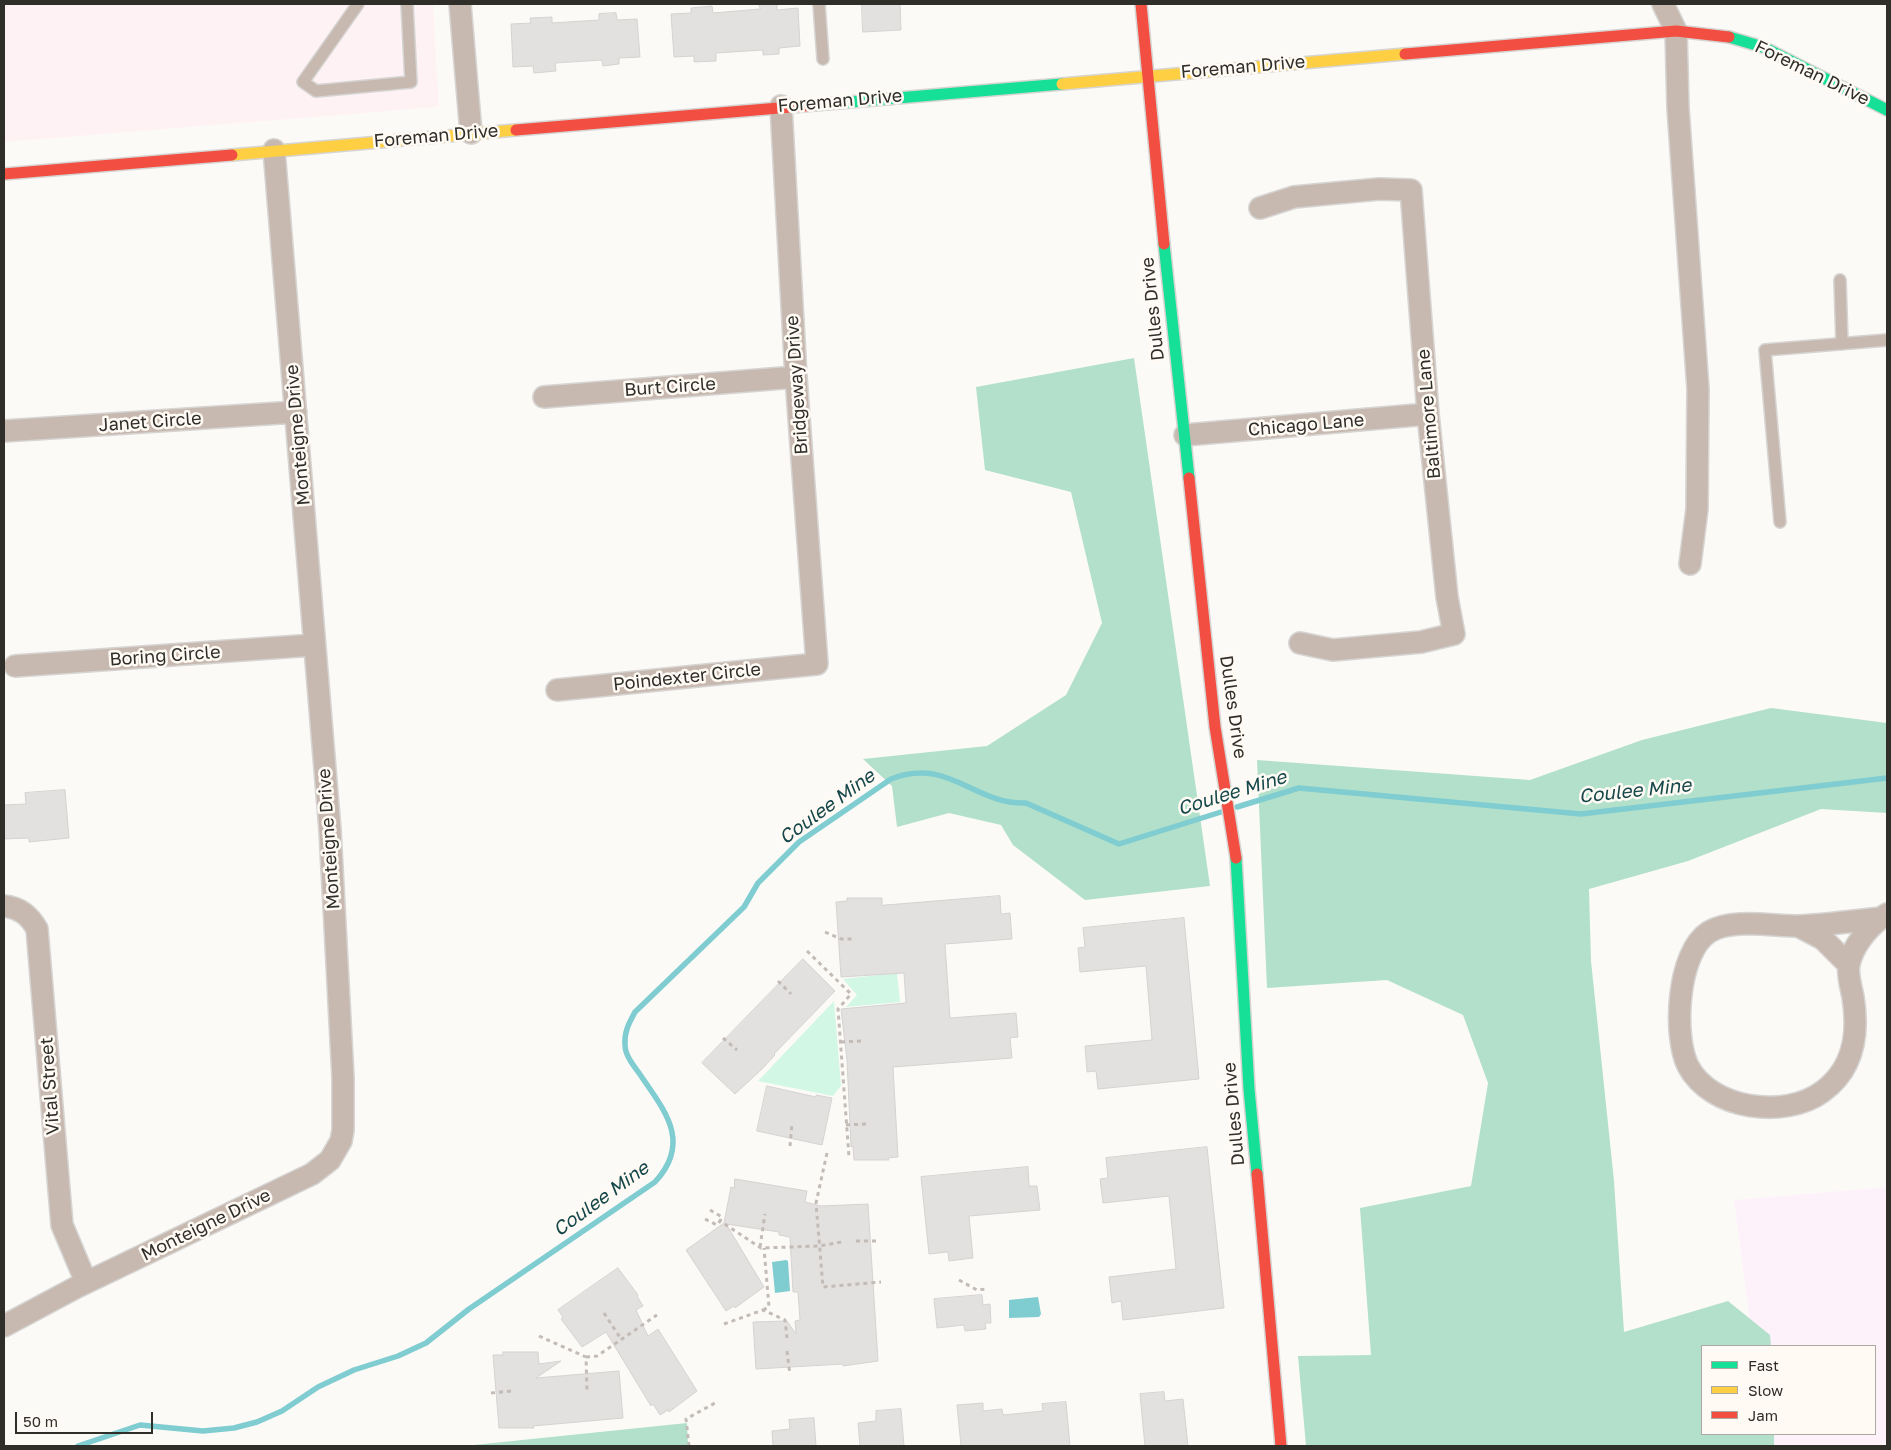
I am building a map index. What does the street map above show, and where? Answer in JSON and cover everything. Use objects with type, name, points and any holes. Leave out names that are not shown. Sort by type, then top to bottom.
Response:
[{"type":"street","points":[[460,4],[471,133]]},
{"type":"street","name":"Dulles Drive","points":[[1140,4],[1170,310],[1185,435],[1215,727],[1223,766],[1236,862],[1249,1089],[1281,1446]]},
{"type":"street","points":[[1663,4],[1676,31],[1678,108],[1698,388],[1697,509],[1690,564]]},
{"type":"street","name":"Foreman Drive","points":[[4,174],[781,106],[1676,31],[1725,36],[1763,47],[1887,110]]},
{"type":"street","name":"Bridgeway Drive","points":[[781,106],[796,377],[817,664]]},
{"type":"street","name":"Monteigne Drive","points":[[4,1326],[86,1282],[312,1174],[330,1160],[340,1141],[343,1130],[344,1078],[330,830],[274,150]]},
{"type":"street","name":"Baltimore Lane","points":[[1260,208],[1294,197],[1379,190],[1411,190],[1428,414],[1447,597],[1454,634],[1421,642],[1333,650],[1300,643]]},
{"type":"street","name":"Burt Circle","points":[[544,397],[796,377]]},
{"type":"street","name":"Janet Circle","points":[[4,431],[296,412]]},
{"type":"street","name":"Chicago Lane","points":[[1185,435],[1428,414]]},
{"type":"street","name":"Boring Circle","points":[[16,666],[314,645]]},
{"type":"street","name":"Poindexter Circle","points":[[557,690],[817,664]]},
{"type":"street","name":"Vital Street","points":[[4,906],[23,911],[32,919],[37,929],[60,1208],[66,1238],[86,1282]]},
{"type":"street","points":[[1884,916],[1870,927],[1858,944],[1849,965],[1856,1019],[1855,1041],[1849,1060],[1837,1079],[1812,1098],[1778,1106],[1758,1106],[1725,1099],[1696,1078],[1685,1058],[1682,1032],[1682,984],[1685,967],[1691,954],[1698,942],[1709,932],[1724,926],[1796,926],[1884,916]]},
{"type":"street","points":[[1796,926],[1823,939],[1849,965]]},
{"type":"lane","points":[[358,4],[303,82],[316,91],[411,82],[407,4]]},
{"type":"lane","points":[[819,4],[823,59]]},
{"type":"lane","points":[[1840,280],[1842,344]]},
{"type":"lane","points":[[1780,522],[1765,350],[1887,340]]},
{"type":"path","points":[[825,932],[841,939],[854,939]]},
{"type":"path","points":[[807,951],[851,994],[838,1009],[849,1157]]},
{"type":"path","points":[[778,981],[791,994]]},
{"type":"path","points":[[723,1038],[737,1050]]},
{"type":"path","points":[[841,1042],[862,1041]]},
{"type":"path","points":[[790,1146],[792,1123]]},
{"type":"path","points":[[846,1125],[867,1124]]},
{"type":"path","points":[[827,1153],[816,1203],[822,1287],[882,1282]]},
{"type":"path","points":[[705,1219],[717,1225],[720,1221],[722,1217],[710,1210]]},
{"type":"path","points":[[760,1247],[765,1214]]},
{"type":"path","points":[[720,1221],[764,1248],[819,1246],[842,1242]]},
{"type":"path","points":[[856,1241],[879,1241]]},
{"type":"path","points":[[724,1324],[769,1307],[764,1248]]},
{"type":"path","points":[[959,1280],[977,1290],[986,1289]]},
{"type":"path","points":[[763,1310],[785,1320],[787,1338]]},
{"type":"path","points":[[604,1313],[621,1339]]},
{"type":"path","points":[[540,1336],[586,1357],[596,1356],[657,1315]]},
{"type":"path","points":[[786,1351],[790,1375]]},
{"type":"path","points":[[586,1357],[587,1391]]},
{"type":"path","points":[[491,1393],[512,1391]]},
{"type":"path","points":[[689,1446],[686,1419],[715,1403]]},
{"type":"shaded area","points":[[4,4],[433,4],[439,107],[4,142]]},
{"type":"shaded area","points":[[1887,1187],[1887,1446],[1767,1446],[1765,1435],[1876,1435],[1876,1345],[1753,1345],[1734,1200]]},
{"type":"green space","points":[[1134,358],[1210,886],[1085,900],[1013,845],[1001,825],[949,813],[897,827],[892,786],[863,759],[987,746],[1066,695],[1102,623],[1071,492],[985,470],[976,387]]},
{"type":"green space","points":[[1771,708],[1887,723],[1887,813],[1821,809],[1688,861],[1589,889],[1591,961],[1614,1181],[1624,1332],[1728,1301],[1770,1335],[1771,1345],[1701,1345],[1701,1435],[1774,1435],[1774,1446],[1306,1446],[1298,1356],[1371,1355],[1360,1208],[1471,1186],[1488,1083],[1463,1015],[1387,980],[1267,988],[1257,760],[1530,780],[1642,740]]},
{"type":"green space","points":[[897,973],[900,1002],[846,1007],[857,995],[843,979]]},
{"type":"green space","points":[[834,1001],[841,1086],[833,1096],[758,1081]]},
{"type":"green space","points":[[687,1423],[688,1446],[464,1446]]},
{"type":"water","points":[[788,1261],[790,1291],[775,1293],[772,1262]]},
{"type":"water","points":[[1038,1297],[1041,1314],[1039,1317],[1009,1318],[1009,1300]]},
{"type":"building","points":[[759,4],[777,4],[777,10],[798,8],[800,46],[779,48],[779,54],[763,55],[763,50],[716,53],[716,61],[694,62],[694,56],[674,57],[671,14],[691,13],[691,8],[712,6],[713,13],[760,9]]},
{"type":"building","points":[[862,4],[900,4],[901,30],[863,32]]},
{"type":"building","points":[[616,13],[617,20],[637,19],[640,57],[619,58],[619,64],[603,66],[602,60],[555,63],[556,71],[534,73],[533,66],[513,67],[511,24],[531,23],[530,18],[552,17],[552,23],[599,20],[599,14]]},
{"type":"building","points":[[65,790],[69,838],[29,842],[29,838],[4,839],[4,805],[26,804],[25,793]]},
{"type":"building","points":[[1000,896],[1001,914],[1010,913],[1012,939],[945,944],[950,1018],[1016,1013],[1018,1037],[1010,1038],[1012,1058],[893,1067],[898,1157],[888,1158],[889,1160],[854,1160],[853,1146],[851,1147],[847,1060],[841,1009],[906,1003],[904,973],[841,977],[836,902],[847,901],[847,898],[882,898],[882,905]]},
{"type":"building","points":[[1184,918],[1199,1079],[1098,1089],[1096,1071],[1087,1072],[1085,1046],[1152,1040],[1146,966],[1080,972],[1078,948],[1085,947],[1083,928]]},
{"type":"building","points":[[803,959],[835,991],[762,1069],[735,1094],[702,1063]]},
{"type":"building","points":[[767,1086],[816,1097],[816,1095],[832,1098],[822,1145],[757,1131]]},
{"type":"building","points":[[1207,1147],[1224,1308],[1123,1320],[1121,1301],[1112,1303],[1109,1277],[1176,1269],[1169,1196],[1103,1203],[1100,1179],[1108,1178],[1106,1158]]},
{"type":"building","points":[[1028,1167],[1029,1186],[1037,1186],[1040,1210],[969,1216],[973,1258],[949,1261],[948,1252],[929,1254],[921,1177]]},
{"type":"building","points":[[735,1179],[807,1191],[805,1202],[821,1206],[868,1204],[878,1361],[843,1366],[843,1364],[756,1369],[753,1322],[787,1321],[796,1334],[795,1321],[800,1320],[798,1292],[793,1292],[790,1237],[779,1235],[779,1232],[726,1224],[764,1287],[735,1308],[734,1306],[726,1311],[686,1250],[724,1223],[731,1187],[734,1188]]},
{"type":"building","points":[[618,1268],[638,1295],[643,1306],[636,1310],[648,1336],[658,1329],[697,1391],[669,1412],[668,1410],[660,1415],[653,1404],[651,1406],[606,1332],[582,1347],[561,1319],[563,1317],[558,1310]]},
{"type":"building","points":[[982,1295],[983,1305],[990,1304],[991,1323],[985,1323],[986,1329],[965,1331],[964,1325],[937,1328],[934,1299]]},
{"type":"building","points":[[503,1352],[538,1352],[539,1364],[561,1361],[536,1378],[619,1371],[623,1418],[533,1426],[534,1428],[499,1428],[493,1355],[503,1355]]},
{"type":"building","points":[[1164,1392],[1165,1401],[1183,1399],[1188,1446],[1145,1446],[1140,1394]]},
{"type":"building","points":[[1066,1402],[1070,1446],[961,1446],[957,1405],[983,1403],[983,1411],[1002,1409],[1003,1415],[1043,1411],[1042,1404]]},
{"type":"building","points":[[901,1409],[904,1446],[860,1446],[858,1423],[876,1421],[876,1411]]},
{"type":"building","points":[[814,1418],[816,1446],[773,1446],[772,1431],[790,1429],[789,1420]]},
{"type":"waterway","name":"Coulee Mine","points":[[78,1446],[140,1425],[203,1431],[234,1428],[257,1422],[282,1411],[318,1387],[354,1370],[398,1356],[426,1343],[469,1309],[655,1182],[666,1167],[672,1153],[673,1139],[665,1112],[632,1063],[625,1049],[626,1032],[635,1012],[744,907],[758,883],[799,842],[891,779],[911,774],[929,773],[945,777],[991,797],[1008,802],[1026,803],[1119,844],[1221,812]]},
{"type":"waterway","name":"Coulee Mine","points":[[1237,807],[1299,788],[1581,814],[1887,778]]},
{"type":"traffic: fast","points":[[1729,37],[1763,47],[1887,110]]},
{"type":"traffic: fast","points":[[815,105],[1062,84]]},
{"type":"traffic: fast","points":[[1164,244],[1189,478]]},
{"type":"traffic: fast","points":[[1236,858],[1249,1089],[1257,1174]]},
{"type":"traffic: slow","points":[[1062,84],[1405,54]]},
{"type":"traffic: slow","points":[[232,155],[516,130]]},
{"type":"traffic: jam","points":[[1141,4],[1164,244]]},
{"type":"traffic: jam","points":[[1405,54],[1676,31],[1729,37]]},
{"type":"traffic: jam","points":[[516,130],[815,105]]},
{"type":"traffic: jam","points":[[4,174],[232,155]]},
{"type":"traffic: jam","points":[[1189,478],[1215,727],[1236,858]]},
{"type":"traffic: jam","points":[[1257,1174],[1281,1446]]}]
